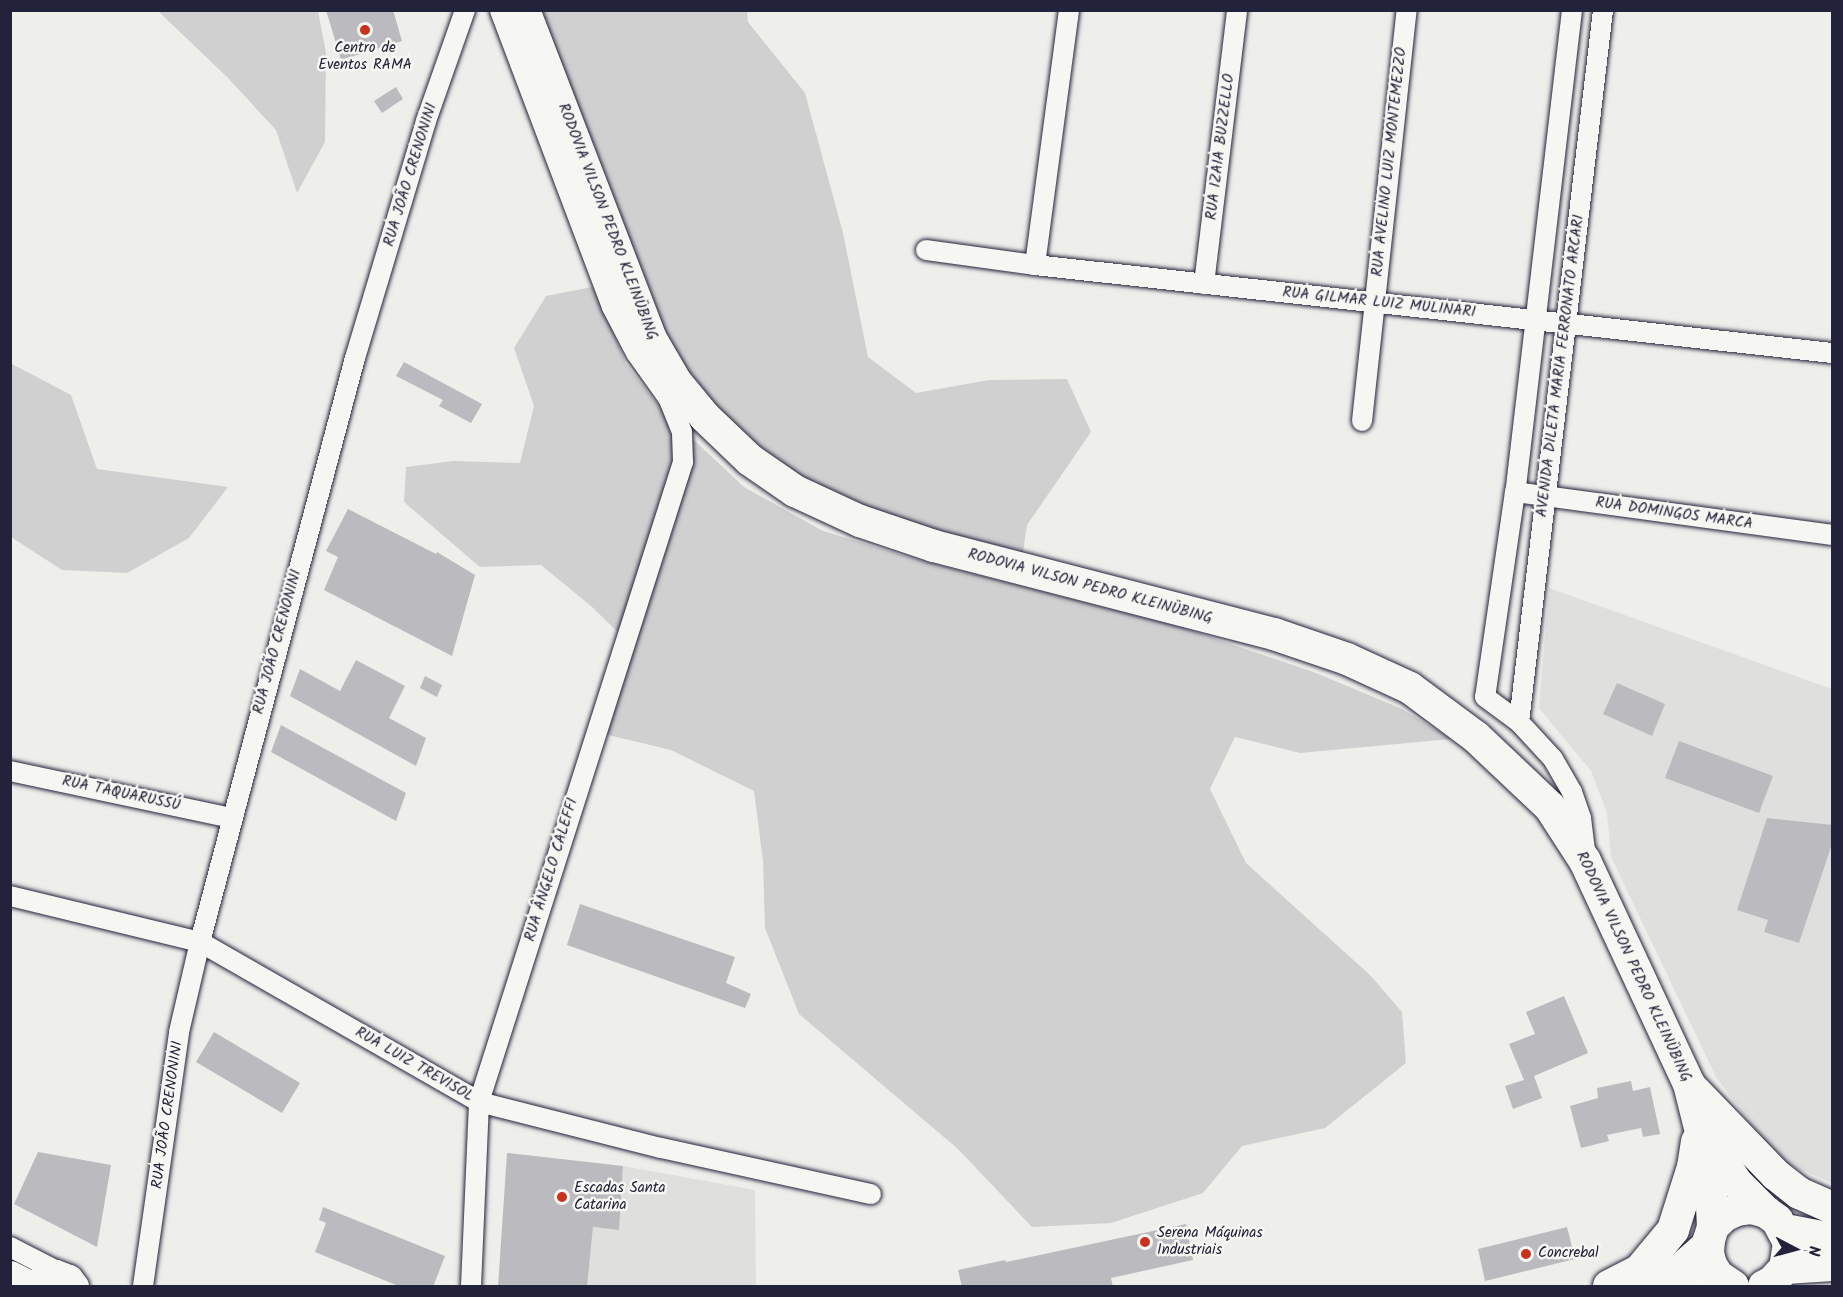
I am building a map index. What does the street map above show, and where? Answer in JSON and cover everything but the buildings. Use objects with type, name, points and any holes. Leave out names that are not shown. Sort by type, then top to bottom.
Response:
[{"type":"main road","name":"RODOVIA VILSON PEDRO KLEINÜBING","points":[[524,10],[651,339],[676,382],[698,409],[750,460],[795,491],[860,521],[1008,567],[1274,634],[1347,659],[1410,688],[1476,737],[1550,807],[1586,861],[1689,1084],[1710,1168],[1711,1234],[1708,1253],[1723,1283]]},
{"type":"main road","points":[[1689,1084],[1776,1175],[1799,1193],[1833,1208]]},
{"type":"main road","name":"RODOVIA VILSON PEDRO KLEINÜBING","points":[[1699,1126],[1736,1182],[1775,1221]]},
{"type":"main road","points":[[1609,1287],[1639,1271],[1673,1230],[1693,1167],[1699,1126]]},
{"type":"main road","points":[[1636,1287],[1676,1269],[1711,1234],[1724,1216],[1737,1210],[1752,1208],[1775,1221],[1833,1239]]},
{"type":"main road","points":[[1773,1281],[1788,1256],[1775,1221]]},
{"type":"main road","points":[[1773,1281],[1833,1265]]},
{"type":"main road","points":[[10,1274],[35,1286],[49,1274],[74,1281]]},
{"type":"main road","points":[[1671,1287],[1723,1283]]},
{"type":"street","name":"RUA JOÃO CRENONINI","points":[[143,1287],[179,1032],[231,818],[355,358],[426,121],[465,10]]},
{"type":"street","name":"RUA ÂNGELO CALEFFI","points":[[471,1287],[479,1102],[683,462],[682,432],[668,398],[636,353],[612,307],[500,10]]},
{"type":"street","points":[[1035,265],[1069,10]]},
{"type":"street","name":"RUA IZAIA BUZZELLO","points":[[1204,284],[1237,10]]},
{"type":"street","name":"RUA AVELINO LUIZ MONTEMEZZO","points":[[1362,421],[1407,10]]},
{"type":"street","name":"AVENIDA DILETA MARIA FERRONATO ARCARI","points":[[1572,10],[1515,492],[1485,697],[1519,722],[1603,10]]},
{"type":"street","name":"RUA GILMAR LUIZ MULINARI","points":[[926,250],[1035,265],[1833,353]]},
{"type":"street","name":"RUA DOMINGOS MARCA","points":[[1515,492],[1833,536]]},
{"type":"street","points":[[1519,722],[1553,759],[1572,792],[1581,818],[1586,861]]},
{"type":"street","name":"RUA TAQUARUSSÚ","points":[[10,771],[231,818]]},
{"type":"street","name":"RUA LUIZ TREVISOL","points":[[10,896],[200,942],[479,1102],[661,1148],[871,1194]]},
{"type":"street","points":[[10,1247],[74,1281]]},
{"type":"shaded area","points":[[158,11],[318,11],[326,53],[325,142],[297,193],[276,130],[227,77]]},
{"type":"shaded area","points":[[536,11],[747,11],[748,22],[805,93],[843,233],[868,357],[916,393],[989,380],[1067,379],[1091,432],[1027,525],[1022,559],[868,514],[763,456],[687,375],[665,333]]},
{"type":"shaded area","points":[[592,287],[606,313],[626,364],[664,412],[744,487],[823,531],[919,560],[1181,627],[1316,673],[1402,709],[1451,739],[1300,753],[1235,737],[1210,789],[1246,863],[1370,975],[1402,1012],[1406,1063],[1325,1128],[1242,1146],[1203,1193],[1111,1223],[1032,1227],[958,1149],[799,1014],[765,928],[763,861],[754,791],[671,750],[604,734],[632,646],[591,606],[541,565],[480,567],[404,502],[406,467],[453,461],[520,463],[534,406],[514,348],[546,296]]},
{"type":"shaded area","points":[[10,363],[71,395],[97,469],[228,487],[189,538],[127,573],[62,570],[11,537]]},
{"type":"shaded area","points":[[1549,588],[1832,689],[1832,1183],[1786,1163],[1757,1133],[1716,1077],[1611,857],[1607,813],[1591,771],[1539,708]]},
{"type":"shaded area","points":[[623,1166],[755,1190],[756,1286],[587,1286],[593,1227],[619,1230]]},
{"type":"place","name":"Centro de Eventos RAMA","points":[[365,30]]},
{"type":"place","name":"Escadas Santa Catarina","points":[[562,1197]]},
{"type":"place","name":"Serena Máquinas Industriais","points":[[1145,1242]]},
{"type":"place","name":"Concrebal","points":[[1526,1254]]}]
